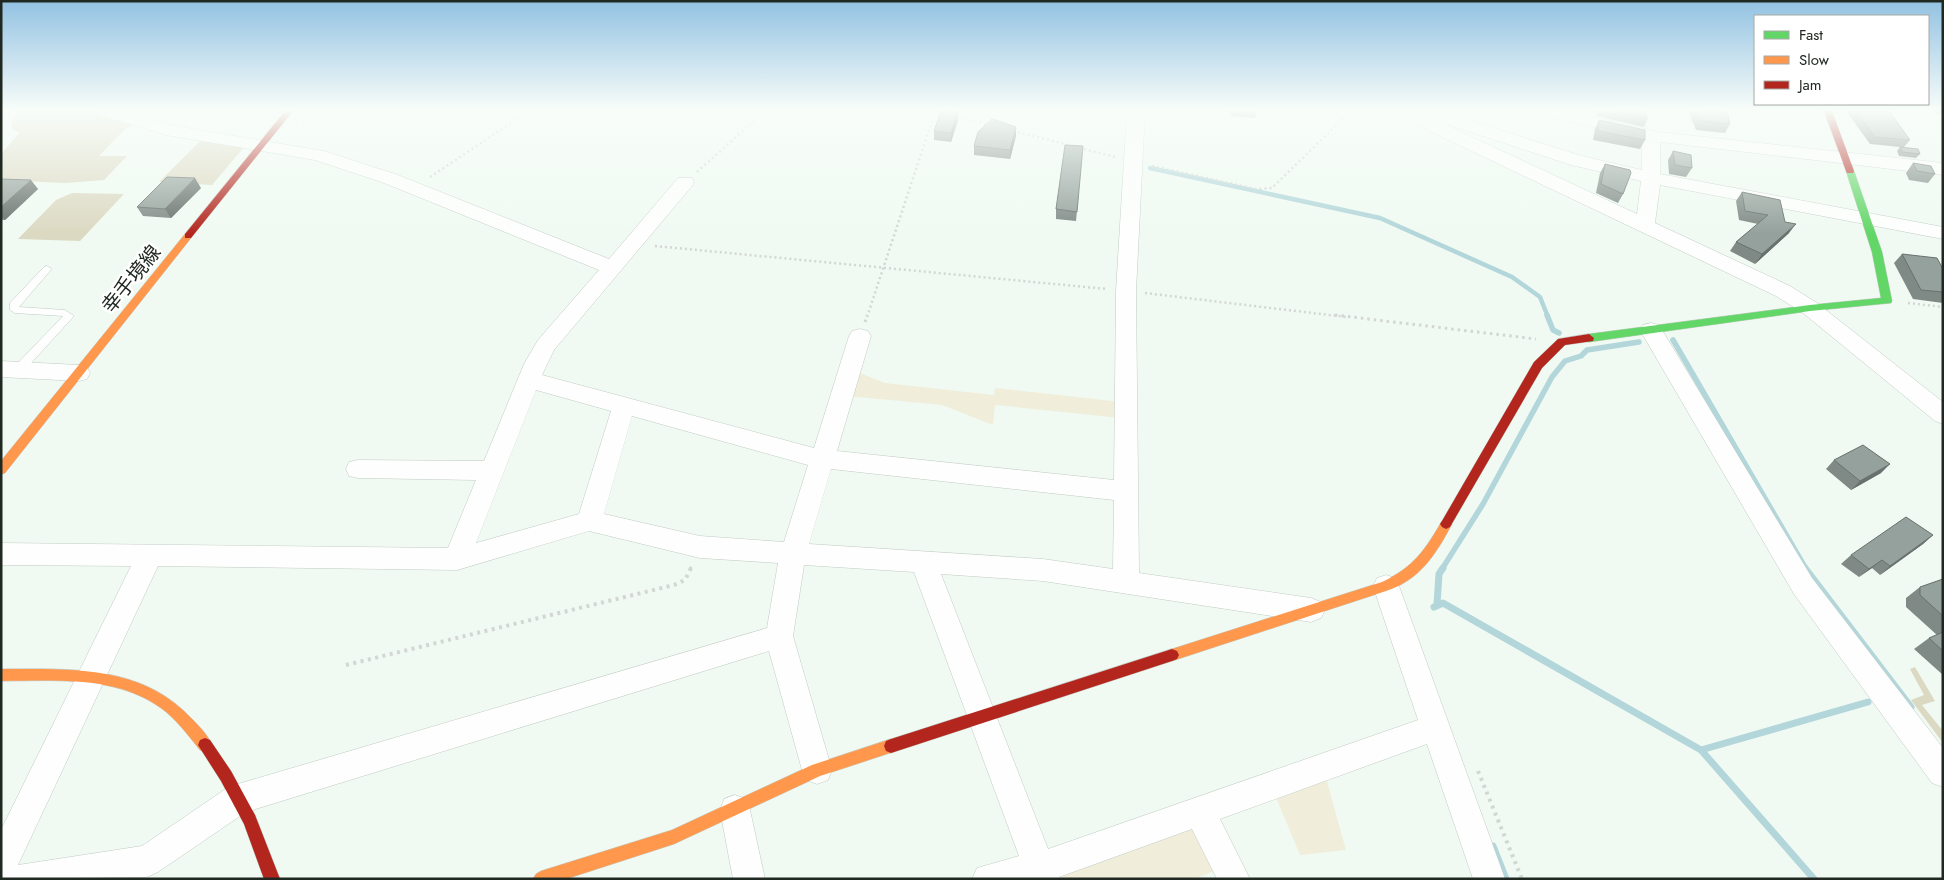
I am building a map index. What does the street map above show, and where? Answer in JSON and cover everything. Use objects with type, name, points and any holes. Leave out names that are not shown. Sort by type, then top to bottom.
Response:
[{"type":"street","name":"幸手境線","points":[[1,470],[256,152]]},
{"type":"street","points":[[302,152],[318,155],[413,189],[611,267]]},
{"type":"street","points":[[1126,583],[1126,291],[1134,152]]},
{"type":"street","points":[[1490,152],[1783,291],[1810,308],[1943,415]]},
{"type":"street","points":[[1550,152],[1577,161],[1652,178],[1943,233]]},
{"type":"street","points":[[1645,225],[1652,178],[1651,152]]},
{"type":"street","points":[[1783,152],[1943,169]]},
{"type":"street","points":[[543,879],[674,837],[817,770],[1386,586],[1408,576],[1425,561],[1538,365],[1562,342],[1810,308],[1887,300],[1884,274],[1869,219],[1841,152]]},
{"type":"street","points":[[457,559],[529,380],[546,345],[631,243],[685,182]]},
{"type":"street","points":[[1651,330],[1803,586],[1943,773]]},
{"type":"street","points":[[817,770],[779,636],[793,554],[860,336]]},
{"type":"street","points":[[10,369],[79,372]]},
{"type":"street","points":[[529,380],[822,459],[1125,491]]},
{"type":"street","points":[[589,521],[624,406]]},
{"type":"street","points":[[358,469],[492,471]]},
{"type":"street","points":[[1,554],[457,559],[589,521],[700,547],[1042,570],[1311,610]]},
{"type":"street","points":[[1,865],[149,557]]},
{"type":"street","points":[[923,562],[1042,874]]},
{"type":"street","points":[[1386,586],[1434,728],[1489,879]]},
{"type":"street","points":[[22,879],[148,861],[238,800],[779,636]]},
{"type":"street","points":[[1,675],[91,678],[140,688],[159,696],[174,708],[206,747],[259,839],[272,879]]},
{"type":"street","points":[[988,879],[1042,874],[1199,811],[1434,728]]},
{"type":"street","points":[[735,810],[749,879]]},
{"type":"street","points":[[1199,811],[1234,879]]},
{"type":"lane","points":[[10,369],[69,316],[64,313],[15,310],[14,305],[47,269]]},
{"type":"path","points":[[413,189],[468,152]]},
{"type":"path","points":[[685,182],[719,152]]},
{"type":"path","points":[[860,336],[921,152]]},
{"type":"path","points":[[1095,152],[1256,189],[1272,188],[1308,152]]},
{"type":"path","points":[[631,243],[1126,291],[1562,342]]},
{"type":"path","points":[[1887,300],[1943,307]]},
{"type":"path","points":[[346,665],[674,586],[688,576],[700,547]]},
{"type":"path","points":[[1474,761],[1522,879]]},
{"type":"shaded area","points":[[3,152],[103,152],[99,156],[127,156],[104,180],[65,183],[1,180],[1,154]]},
{"type":"shaded area","points":[[189,152],[240,152],[212,185],[159,182]]},
{"type":"shaded area","points":[[72,193],[124,194],[80,241],[18,239],[56,200]]},
{"type":"shaded area","points":[[855,371],[885,383],[994,395],[995,388],[1121,402],[1121,418],[995,405],[993,425],[942,405],[847,396]]},
{"type":"shaded area","points":[[1915,667],[1935,701],[1922,705],[1943,731],[1943,743],[1911,700],[1924,695],[1910,669]]},
{"type":"shaded area","points":[[1326,778],[1346,850],[1300,855],[1275,795]]},
{"type":"shaded area","points":[[1189,828],[1202,834],[1219,869],[1195,879],[1062,879],[1063,875]]},
{"type":"building","points":[[1064,152],[1082,152],[1077,212],[1056,209]]},
{"type":"building","points":[[1673,152],[1691,155],[1692,168],[1675,165]]},
{"type":"building","points":[[1903,152],[1919,152],[1920,154]]},
{"type":"building","points":[[1913,163],[1931,166],[1935,174],[1917,171]]},
{"type":"building","points":[[1605,164],[1630,170],[1631,173],[1623,194],[1601,184]]},
{"type":"building","points":[[167,177],[195,178],[165,209],[137,207]]},
{"type":"building","points":[[1,179],[31,180],[1,207]]},
{"type":"building","points":[[1742,192],[1780,200],[1785,222],[1796,224],[1762,254],[1736,242],[1768,215],[1745,211]]},
{"type":"building","points":[[1902,254],[1937,258],[1943,269],[1943,292],[1921,290]]},
{"type":"building","points":[[1863,445],[1890,464],[1860,481],[1834,460]]},
{"type":"building","points":[[1906,517],[1933,535],[1890,566],[1882,560],[1869,569],[1851,555]]},
{"type":"building","points":[[1943,579],[1943,616],[1920,595],[1920,587]]},
{"type":"building","points":[[1943,632],[1943,651],[1929,638]]},
{"type":"waterway","points":[[1150,168],[1380,218],[1512,277],[1540,297],[1548,317]]},
{"type":"waterway","points":[[1547,315],[1553,330],[1559,333]]},
{"type":"waterway","points":[[1673,340],[1806,569]]},
{"type":"waterway","points":[[1442,569],[1483,504],[1552,377],[1565,361],[1581,356],[1587,350],[1639,342]]},
{"type":"waterway","points":[[1437,604],[1439,574],[1443,568]]},
{"type":"waterway","points":[[1805,568],[1911,707]]},
{"type":"waterway","points":[[1434,607],[1443,603],[1701,750]]},
{"type":"waterway","points":[[1701,750],[1868,702]]},
{"type":"waterway","points":[[1701,750],[1814,879]]},
{"type":"waterway","points":[[1493,846],[1506,879]]},
{"type":"traffic: fast","points":[[1589,338],[1810,308],[1887,301],[1877,252],[1850,171]]},
{"type":"traffic: slow","points":[[1,470],[188,236]]},
{"type":"traffic: slow","points":[[1172,655],[1386,586],[1408,574],[1422,562],[1434,546],[1446,524]]},
{"type":"traffic: slow","points":[[1,675],[62,675],[103,678],[141,689],[172,708],[205,745]]},
{"type":"traffic: slow","points":[[541,879],[674,837],[817,770],[891,746]]},
{"type":"traffic: jam","points":[[188,236],[256,152]]},
{"type":"traffic: jam","points":[[1843,152],[1850,171]]},
{"type":"traffic: jam","points":[[1446,524],[1538,365],[1562,342],[1589,338]]},
{"type":"traffic: jam","points":[[891,746],[1172,655]]},
{"type":"traffic: jam","points":[[205,745],[226,776],[250,820],[272,879]]}]
